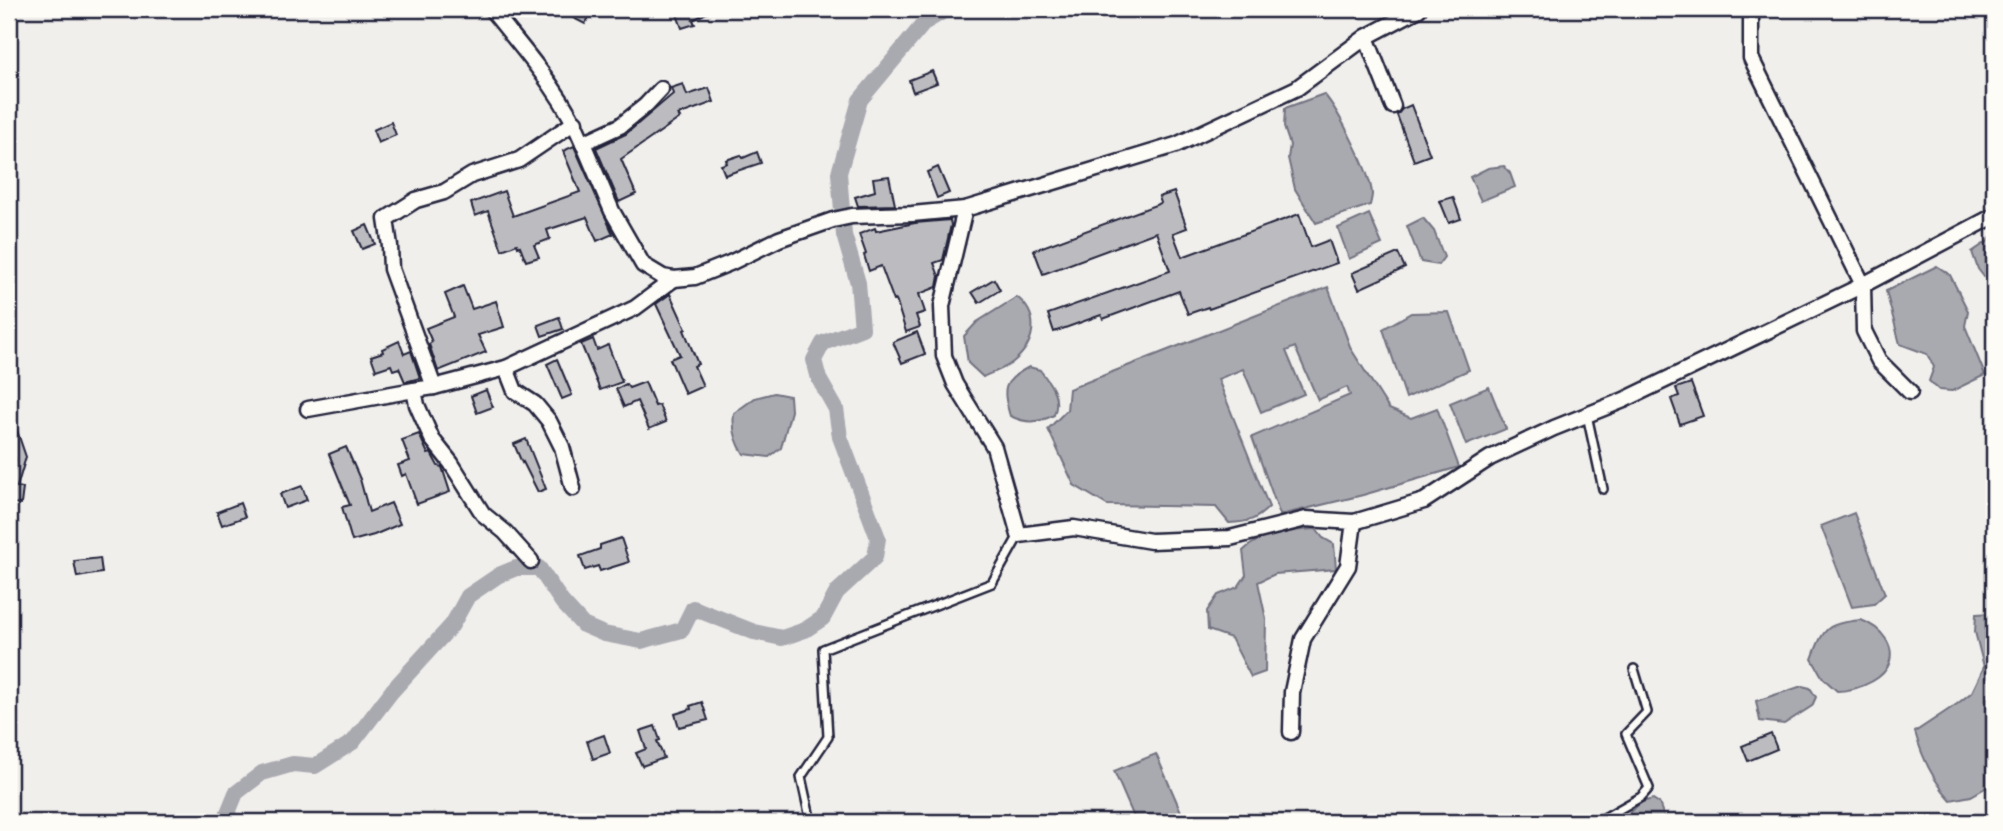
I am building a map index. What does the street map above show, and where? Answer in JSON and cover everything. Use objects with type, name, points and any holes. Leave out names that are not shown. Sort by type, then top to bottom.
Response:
[{"type":"street","points":[[491,9],[575,122],[612,211],[643,265],[663,277],[674,279],[695,276],[730,263],[779,239],[833,220],[852,216],[912,215],[965,209],[1176,145],[1297,88],[1366,37],[1419,9]]},
{"type":"street","points":[[1752,9],[1751,58],[1863,285],[1864,331],[1879,362],[1910,392]]},
{"type":"street","points":[[1366,37],[1393,106]]},
{"type":"street","points":[[583,142],[620,126],[661,89]]},
{"type":"street","points":[[434,387],[391,269],[386,219],[415,200],[444,192],[472,174],[519,160],[575,122]]},
{"type":"street","points":[[965,209],[942,306],[944,356],[955,384],[995,447],[1019,535],[1074,528],[1151,541],[1230,538],[1306,519],[1354,522],[1424,501],[1490,458],[1554,428],[1624,400],[1863,285],[1994,216]]},
{"type":"street","points":[[308,409],[434,387],[506,368],[635,308],[674,279]]},
{"type":"street","points":[[506,368],[515,391],[535,404],[549,421],[562,447],[573,488]]},
{"type":"street","points":[[414,390],[417,405],[432,439],[451,463],[483,514],[505,532],[531,561]]},
{"type":"street","points":[[1291,732],[1292,692],[1303,639],[1348,566],[1354,522]]},
{"type":"lane","points":[[1587,415],[1603,489]]},
{"type":"lane","points":[[811,822],[801,777],[828,737],[823,649],[992,583],[1019,535]]},
{"type":"lane","points":[[1597,822],[1641,797],[1649,788],[1626,734],[1647,712],[1633,669]]},
{"type":"shaded area","points":[[1324,94],[1353,142],[1366,172],[1372,195],[1370,205],[1316,223],[1295,189],[1288,158],[1290,145],[1284,127],[1285,108]]},
{"type":"shaded area","points":[[1504,166],[1515,187],[1481,201],[1470,177],[1488,168]]},
{"type":"shaded area","points":[[1369,214],[1382,244],[1349,259],[1338,228]]},
{"type":"shaded area","points":[[1423,218],[1434,231],[1444,257],[1438,265],[1421,262],[1407,226]]},
{"type":"shaded area","points":[[1994,232],[1994,279],[1988,282],[1978,269],[1972,252],[1988,241]]},
{"type":"shaded area","points":[[1937,266],[1950,275],[1968,311],[1965,326],[1985,375],[1952,391],[1939,390],[1929,381],[1934,367],[1927,354],[1900,344],[1886,291]]},
{"type":"shaded area","points":[[1328,287],[1351,349],[1389,409],[1411,418],[1437,408],[1459,467],[1363,495],[1280,515],[1252,437],[1350,395],[1347,387],[1318,400],[1295,347],[1286,351],[1304,394],[1261,412],[1243,369],[1218,379],[1269,507],[1260,515],[1246,521],[1229,523],[1216,507],[1107,505],[1074,485],[1048,429],[1067,410],[1069,389]]},
{"type":"shaded area","points":[[1017,297],[1030,313],[1030,339],[1013,362],[983,377],[968,363],[964,336],[977,322]]},
{"type":"shaded area","points":[[1449,312],[1469,370],[1406,398],[1383,329],[1411,313]]},
{"type":"shaded area","points":[[1029,367],[1040,370],[1056,397],[1054,415],[1043,420],[1027,421],[1010,416],[1006,387],[1014,377]]},
{"type":"shaded area","points":[[1489,387],[1506,429],[1466,445],[1450,403]]},
{"type":"shaded area","points":[[774,393],[790,396],[791,411],[781,448],[769,457],[744,454],[735,435],[734,413],[755,398]]},
{"type":"shaded area","points":[[1854,513],[1885,594],[1874,604],[1852,607],[1821,526]]},
{"type":"shaded area","points":[[1316,529],[1323,538],[1334,544],[1336,569],[1275,574],[1258,582],[1266,619],[1265,672],[1251,677],[1231,638],[1208,630],[1207,611],[1218,595],[1238,587],[1246,575],[1243,551],[1250,545],[1267,536]]},
{"type":"shaded area","points":[[1993,613],[1994,783],[1971,796],[1951,800],[1929,768],[1915,732],[1972,692],[1984,667],[1975,632],[1976,614]]},
{"type":"shaded area","points":[[1861,620],[1875,628],[1886,639],[1891,653],[1890,660],[1883,673],[1871,682],[1850,690],[1837,691],[1823,678],[1812,659],[1828,629],[1840,623]]},
{"type":"shaded area","points":[[1802,686],[1810,688],[1816,697],[1812,706],[1784,724],[1760,721],[1756,701]]},
{"type":"shaded area","points":[[1156,754],[1182,814],[1162,822],[1136,822],[1114,771]]},
{"type":"shaded area","points":[[1653,799],[1659,803],[1666,822],[1627,822],[1625,816],[1642,802]]},
{"type":"building","points":[[556,9],[594,9],[585,24]]},
{"type":"building","points":[[675,9],[714,9],[693,20],[695,24],[682,28]]},
{"type":"building","points":[[932,71],[937,83],[913,92],[909,80]]},
{"type":"building","points":[[683,84],[687,95],[709,88],[714,102],[678,115],[680,118],[621,159],[636,194],[619,202],[596,148],[626,134],[673,94],[671,88]]},
{"type":"building","points":[[1411,105],[1430,155],[1414,161],[1397,115]]},
{"type":"building","points":[[391,122],[396,135],[378,143],[373,130]]},
{"type":"building","points":[[574,146],[613,234],[597,241],[587,217],[547,230],[550,239],[534,245],[539,257],[526,261],[517,244],[502,250],[488,211],[475,216],[471,203],[504,191],[513,216],[580,192],[563,151]]},
{"type":"building","points":[[757,152],[761,163],[725,175],[721,165],[727,163],[726,160],[741,155],[743,158]]},
{"type":"building","points":[[938,167],[949,193],[937,198],[927,172]]},
{"type":"building","points":[[889,176],[895,205],[858,206],[855,197],[875,191],[873,178]]},
{"type":"building","points":[[1174,192],[1187,228],[1173,233],[1182,257],[1299,214],[1311,247],[1329,240],[1337,263],[1209,309],[1208,307],[1188,314],[1179,291],[1103,319],[1101,315],[1054,332],[1048,314],[1170,271],[1156,232],[1043,274],[1034,250],[1161,203],[1159,197]]},
{"type":"building","points":[[1453,197],[1461,219],[1449,223],[1440,201]]},
{"type":"building","points":[[950,220],[943,260],[934,263],[939,276],[937,287],[919,294],[925,312],[916,315],[920,327],[906,332],[881,266],[869,271],[859,234],[875,228],[876,231],[915,223]]},
{"type":"building","points":[[367,225],[375,244],[362,249],[354,231]]},
{"type":"building","points":[[1398,253],[1405,268],[1359,289],[1352,273]]},
{"type":"building","points":[[994,279],[1000,290],[979,303],[972,292]]},
{"type":"building","points":[[463,286],[472,309],[496,301],[504,327],[478,335],[486,352],[438,371],[426,328],[454,317],[445,294]]},
{"type":"building","points":[[670,294],[686,329],[684,330],[698,364],[694,366],[703,386],[685,394],[670,359],[680,355],[656,304]]},
{"type":"building","points":[[559,317],[563,329],[542,336],[538,325]]},
{"type":"building","points":[[917,332],[925,354],[902,363],[893,342]]},
{"type":"building","points":[[593,339],[597,350],[608,345],[622,382],[600,390],[581,344]]},
{"type":"building","points":[[399,341],[404,354],[411,351],[420,378],[405,382],[399,368],[393,370],[391,365],[376,370],[371,356],[383,352],[382,349]]},
{"type":"building","points":[[557,359],[572,395],[562,399],[547,364]]},
{"type":"building","points":[[645,382],[655,406],[659,405],[666,422],[649,429],[637,401],[624,407],[616,389],[626,384],[629,388]]},
{"type":"building","points":[[1691,383],[1703,416],[1680,424],[1671,399],[1679,396],[1676,388]]},
{"type":"building","points":[[486,390],[493,407],[477,413],[471,396]]},
{"type":"building","points":[[11,413],[26,457],[17,487],[23,488],[21,504],[9,505],[9,460],[15,460],[9,442]]},
{"type":"building","points":[[419,434],[428,454],[431,453],[438,466],[442,467],[450,492],[417,504],[406,474],[402,476],[398,465],[410,461],[402,440]]},
{"type":"building","points":[[526,439],[546,489],[538,492],[514,444]]},
{"type":"building","points":[[346,447],[360,479],[369,512],[391,503],[400,524],[352,541],[342,507],[350,505],[329,454]]},
{"type":"building","points":[[302,486],[307,500],[285,508],[280,494]]},
{"type":"building","points":[[240,503],[245,517],[222,525],[217,512]]},
{"type":"building","points":[[621,538],[629,562],[600,571],[598,566],[585,570],[580,556]]},
{"type":"building","points":[[100,558],[102,573],[77,577],[74,561]]},
{"type":"building","points":[[702,702],[708,720],[679,727],[675,714]]},
{"type":"building","points":[[655,726],[660,740],[657,741],[664,758],[642,766],[636,753],[646,749],[640,731]]},
{"type":"building","points":[[1771,734],[1777,749],[1748,761],[1742,746]]},
{"type":"building","points":[[604,735],[610,753],[593,759],[587,741]]},
{"type":"waterway","points":[[221,822],[225,820],[236,793],[262,773],[293,764],[315,766],[353,742],[392,691],[452,625],[468,596],[499,575],[516,568],[539,568],[562,602],[583,625],[604,634],[641,641],[682,630],[693,608],[754,632],[782,638],[805,630],[823,618],[837,592],[875,557],[878,538],[840,437],[836,409],[819,379],[814,360],[823,343],[862,328],[858,283],[844,235],[839,173],[860,100],[925,22],[947,9]]}]
